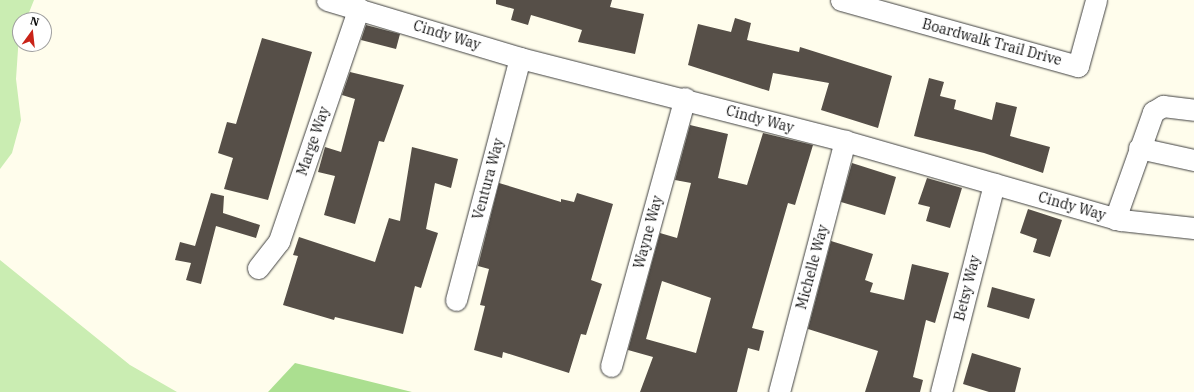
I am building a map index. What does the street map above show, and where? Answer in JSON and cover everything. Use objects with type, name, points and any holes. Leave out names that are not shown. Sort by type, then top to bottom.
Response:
[{"type":"street","name":"Cindy Way","points":[[327,0],[359,8],[520,58],[685,98],[845,141],[1115,219],[1194,228]]},
{"type":"street","name":"Boardwalk Trail Drive","points":[[841,0],[1078,66],[1096,0]]},
{"type":"street","name":"Marge Way","points":[[258,268],[279,241],[359,8]]},
{"type":"street","name":"Ventura Way","points":[[456,300],[520,58]]},
{"type":"street","name":"Wayne Way","points":[[611,366],[685,98]]},
{"type":"street","points":[[1115,219],[1153,112],[1164,106],[1194,110]]},
{"type":"street","name":"Michelle Way","points":[[779,392],[845,141]]},
{"type":"street","points":[[1139,148],[1194,160]]},
{"type":"street","name":"Betsy Way","points":[[941,392],[994,184]]},
{"type":"green space","points":[[0,0],[34,0],[29,12],[12,12],[12,52],[18,52],[16,79],[21,120],[12,153],[0,169]]},
{"type":"green space","points":[[0,260],[130,365],[177,392],[0,392]]},
{"type":"green space","points":[[295,363],[412,392],[268,392]]},
{"type":"building","points":[[496,0],[612,0],[610,7],[644,14],[635,54],[578,42],[582,30],[531,15],[528,25],[511,20],[514,9],[496,4]]},
{"type":"building","points":[[735,18],[751,23],[747,40],[799,52],[800,47],[892,76],[878,128],[821,110],[829,83],[773,73],[769,91],[688,65],[698,24],[731,32]]},
{"type":"building","points":[[366,25],[400,34],[396,49],[361,40]]},
{"type":"building","points":[[262,38],[312,52],[268,200],[224,189],[233,158],[218,153],[227,122],[236,124]]},
{"type":"building","points":[[350,72],[404,85],[384,142],[379,141],[355,224],[324,215],[335,176],[318,172],[325,147],[341,152],[355,99],[342,95]]},
{"type":"building","points":[[929,78],[944,82],[940,96],[956,100],[954,109],[992,120],[996,102],[1017,107],[1010,136],[1050,147],[1043,173],[984,153],[914,136]]},
{"type":"building","points":[[690,125],[728,134],[718,178],[747,185],[763,133],[813,145],[795,205],[788,203],[752,328],[764,331],[759,351],[748,348],[737,392],[640,392],[653,357],[628,350],[660,233],[677,238],[691,183],[675,180]],"holes":[[[662,281],[711,298],[696,353],[646,339]]]},
{"type":"building","points":[[412,147],[458,159],[451,188],[435,183],[426,229],[438,233],[421,288],[415,286],[403,334],[335,317],[334,320],[283,305],[298,256],[293,255],[299,237],[375,262],[389,218],[400,221]]},
{"type":"building","points":[[852,163],[896,177],[885,215],[841,202]]},
{"type":"building","points":[[927,178],[962,188],[950,228],[926,221],[930,207],[918,204]]},
{"type":"building","points":[[499,183],[561,202],[561,199],[574,202],[577,193],[613,204],[591,280],[602,284],[586,335],[581,334],[569,373],[503,352],[502,358],[474,350],[485,306],[480,305],[489,269],[478,266]]},
{"type":"building","points":[[211,193],[224,196],[223,213],[260,225],[256,238],[216,226],[201,284],[186,280],[191,263],[175,260],[180,242],[195,246]]},
{"type":"building","points":[[1028,209],[1062,220],[1050,257],[1033,252],[1037,239],[1020,233]]},
{"type":"building","points":[[831,241],[873,254],[865,280],[873,283],[870,292],[904,300],[912,264],[949,273],[935,323],[926,320],[913,377],[923,380],[920,392],[865,392],[878,351],[808,329]]},
{"type":"building","points":[[992,287],[1035,299],[1029,319],[987,307]]},
{"type":"building","points":[[972,353],[1021,368],[1015,392],[989,392],[963,384]]}]
